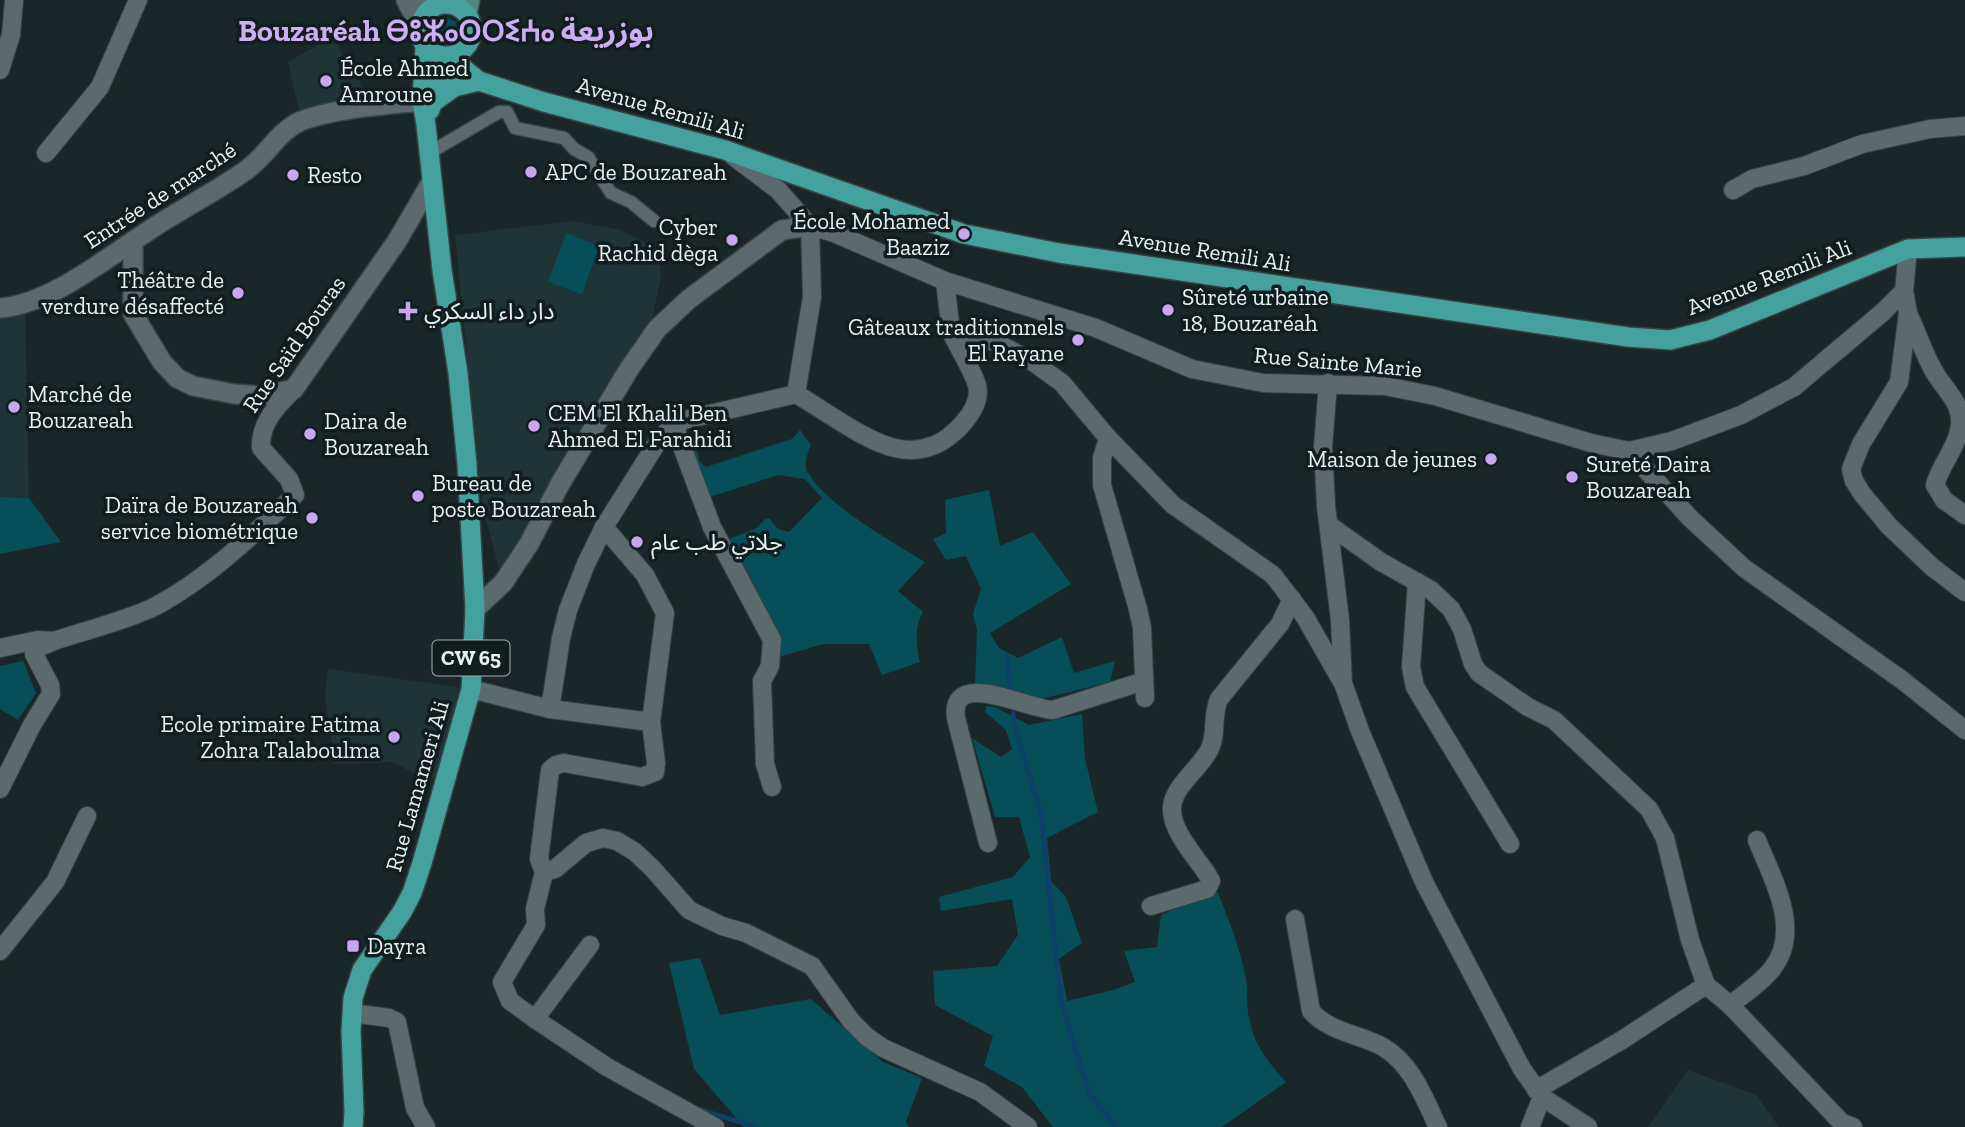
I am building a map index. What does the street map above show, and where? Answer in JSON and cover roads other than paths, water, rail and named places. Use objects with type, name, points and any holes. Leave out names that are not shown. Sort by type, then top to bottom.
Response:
[{"type":"main road","points":[[444,4],[468,7],[472,23],[470,43],[463,51],[450,57],[431,53],[421,38],[421,20],[444,4]]},
{"type":"main road","points":[[427,102],[454,88],[479,80],[470,43]]},
{"type":"main road","points":[[425,47],[427,102]]},
{"type":"main road","points":[[427,102],[450,57]]},
{"type":"main road","name":"Avenue Remili Ali","points":[[450,57],[479,80],[544,102],[724,150],[978,236],[1059,253],[1628,337],[1671,340],[1710,330],[1908,249],[1965,247]]},
{"type":"main road","name":"Rue Lamameri Ali","points":[[354,1120],[353,998],[362,970],[377,944],[402,912],[415,883],[471,689],[475,610],[466,451],[432,181],[426,125],[427,102]]},
{"type":"street","points":[[0,70],[11,35],[14,0]]},
{"type":"street","points":[[46,153],[100,87],[138,0]]},
{"type":"street","points":[[406,0],[420,27]]},
{"type":"street","points":[[412,0],[444,4]]},
{"type":"street","name":"Entrée de marché","points":[[0,308],[30,302],[133,241],[247,170],[287,130],[301,121],[344,111],[427,102]]},
{"type":"street","points":[[429,152],[499,112],[506,112],[515,128],[564,138],[574,149],[588,157],[611,193],[631,202],[654,221]]},
{"type":"street","points":[[1733,190],[1752,179],[1804,166],[1861,144],[1930,129],[1965,126]]},
{"type":"street","points":[[724,150],[778,190],[810,226],[812,297],[796,394]]},
{"type":"street","name":"Rue Saïd Bouras","points":[[0,648],[38,640],[54,641],[155,606],[227,556],[295,495],[289,479],[261,448],[260,435],[268,417],[294,389],[397,241],[432,181]]},
{"type":"street","points":[[475,610],[503,583],[629,369],[657,329],[689,299],[782,230],[810,226]]},
{"type":"street","name":"Rue Sainte Marie","points":[[810,226],[834,233],[945,281],[1096,328],[1192,369],[1264,383],[1385,386],[1435,396],[1591,443],[1629,450],[1672,441],[1741,415],[1794,387],[1904,291]]},
{"type":"street","points":[[133,241],[133,314],[162,362],[177,378],[193,386],[234,394],[261,396],[294,389]]},
{"type":"street","points":[[1908,249],[1904,291],[1908,313],[1935,373],[1957,401],[1961,418],[1958,434],[1935,485],[1944,500],[1965,515]]},
{"type":"street","points":[[550,709],[561,638],[568,610],[586,564],[604,527],[657,443],[674,425],[691,418],[796,394],[881,444],[898,449],[914,450],[933,446],[959,428],[978,399],[977,386],[951,332],[945,281]]},
{"type":"street","points":[[1908,313],[1899,382],[1861,444],[1851,469],[1854,481],[1863,495],[1889,526],[1932,567],[1965,592]]},
{"type":"street","points":[[951,332],[995,342],[1033,362],[1062,383],[1108,438],[1173,505],[1273,575],[1305,617],[1343,683],[1360,731],[1424,882],[1539,1094],[1578,1117]]},
{"type":"street","points":[[1328,383],[1322,447],[1336,574],[1343,683]]},
{"type":"street","points":[[674,425],[712,527],[772,640],[770,666],[762,681],[765,764],[772,787]]},
{"type":"street","points":[[988,843],[958,727],[955,710],[960,698],[966,694],[982,694],[1041,710],[1053,710],[1145,690],[1142,628],[1102,485],[1102,458],[1108,438]]},
{"type":"street","points":[[1629,450],[1690,518],[1744,568],[1902,680],[1965,730]]},
{"type":"street","points":[[1329,525],[1381,562],[1431,590],[1451,609],[1479,673],[1528,707],[1554,720],[1649,809],[1665,838],[1690,940],[1706,985],[1730,1004],[1842,1123],[1853,1127]]},
{"type":"street","points":[[604,527],[645,576],[665,613],[650,722],[655,772],[642,777],[564,763],[550,770],[539,859],[544,872],[535,909],[536,925],[502,982],[510,1001],[535,1019],[607,1067],[715,1127]]},
{"type":"street","points":[[1417,582],[1410,667],[1415,687],[1510,844]]},
{"type":"street","points":[[1151,906],[1207,889],[1210,881],[1207,874],[1175,825],[1172,808],[1175,796],[1209,751],[1214,709],[1219,699],[1280,624],[1292,599]]},
{"type":"street","points":[[0,789],[51,694],[50,685],[34,654],[35,649],[54,641]]},
{"type":"street","points":[[471,689],[550,709],[650,722]]},
{"type":"street","points":[[0,951],[55,882],[87,816]]},
{"type":"street","points":[[544,872],[555,869],[586,843],[603,838],[617,841],[635,852],[653,869],[689,910],[722,926],[746,933],[812,966],[851,1021],[867,1037],[883,1048],[980,1092],[1028,1127]]},
{"type":"street","points":[[1730,1004],[1755,986],[1773,968],[1782,948],[1786,923],[1780,898],[1757,839]]},
{"type":"street","points":[[1295,919],[1311,1012],[1320,1022],[1382,1047],[1399,1058],[1418,1086],[1437,1127]]},
{"type":"street","points":[[535,1019],[590,945]]},
{"type":"street","points":[[1530,1127],[1539,1094],[1706,985]]},
{"type":"street","points":[[352,1013],[389,1018],[397,1022],[415,1108],[426,1127]]},
{"type":"waterway","points":[[1007,655],[1010,688]]},
{"type":"waterway","points":[[1013,713],[1041,814],[1061,1001],[1089,1093],[1116,1127]]},
{"type":"waterway","points":[[698,1109],[756,1127]]},
{"type":"place","name":"École Ahmed Amroune","points":[[326,81]]},
{"type":"place","name":"APC de Bouzareah","points":[[531,172]]},
{"type":"place","name":"Resto","points":[[293,175]]},
{"type":"place","name":"École Mohamed Baaziz","points":[[964,234]]},
{"type":"place","name":"Cyber Rachid dèga","points":[[732,240]]},
{"type":"place","name":"Théâtre de verdure désaffecté","points":[[238,293]]},
{"type":"place","name":"Sûreté urbaine 18, Bouzaréah","points":[[1168,310]]},
{"type":"place","name":"دار داء السكري","points":[[408,311]]},
{"type":"place","name":"Gâteaux traditionnels El Rayane","points":[[1078,340]]},
{"type":"place","name":"Marché de Bouzareah","points":[[14,407]]},
{"type":"place","name":"CEM El Khalil Ben Ahmed El Farahidi","points":[[534,426]]},
{"type":"place","name":"Daira de Bouzareah","points":[[310,434]]},
{"type":"place","name":"Maison de jeunes","points":[[1491,459]]},
{"type":"place","name":"Sureté Daira Bouzareah","points":[[1572,477]]},
{"type":"place","name":"Bureau de poste Bouzareah","points":[[418,496]]},
{"type":"place","name":"Daïra de Bouzareah service biométrique","points":[[312,518]]},
{"type":"place","name":"جلاتي طب عام","points":[[637,542]]},
{"type":"place","name":"Ecole primaire Fatima Zohra Talaboulma","points":[[394,737]]},
{"type":"place","name":"Dayra","points":[[353,946]]},
{"type":"district","name":"Bouzaréah ⴱⵓⵣⴰⵔⵔⵉⵄⴰ بوزريعة","points":[[446,31]]}]
